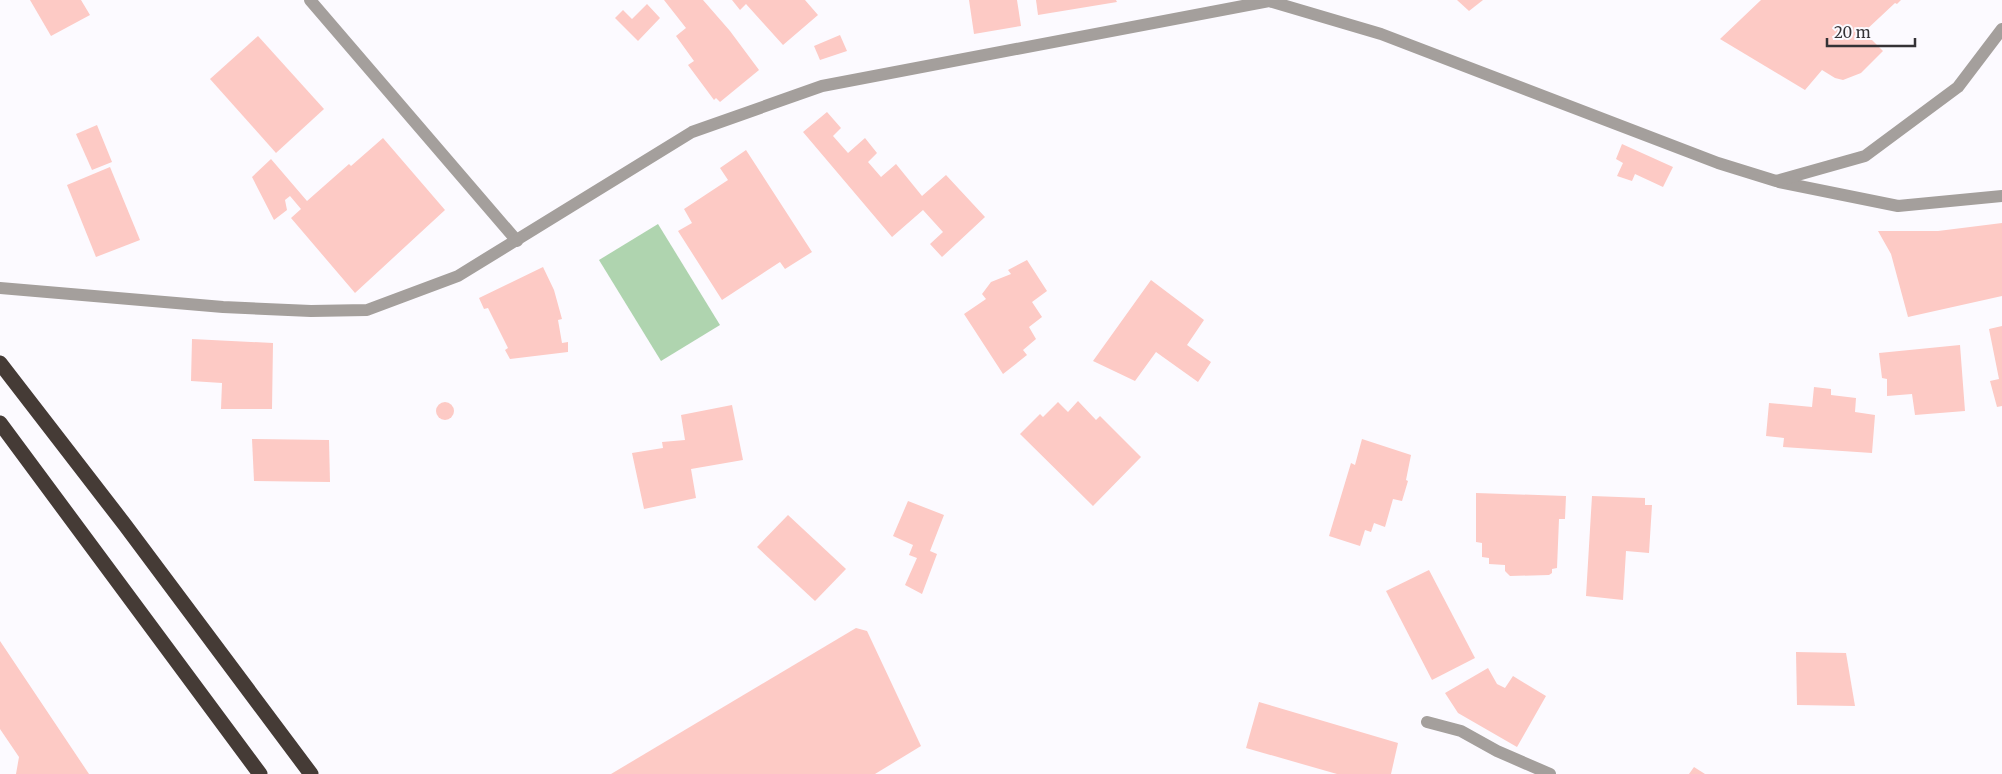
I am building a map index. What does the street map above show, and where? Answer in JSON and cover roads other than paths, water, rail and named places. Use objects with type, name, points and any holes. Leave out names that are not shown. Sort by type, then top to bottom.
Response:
[{"type":"highway","points":[[0,363],[137,540],[311,774]]},
{"type":"highway","points":[[0,423],[260,774]]},
{"type":"street","points":[[310,0],[517,240]]},
{"type":"street","points":[[0,288],[223,307],[310,311],[367,310],[458,276],[692,132],[822,86],[1269,1],[1381,34],[1718,163],[1776,181],[1898,206],[2002,196]]},
{"type":"street","points":[[1776,181],[1865,156],[1958,87],[2002,29]]},
{"type":"street","points":[[1427,722],[1461,731],[1497,751],[1550,774]]}]
